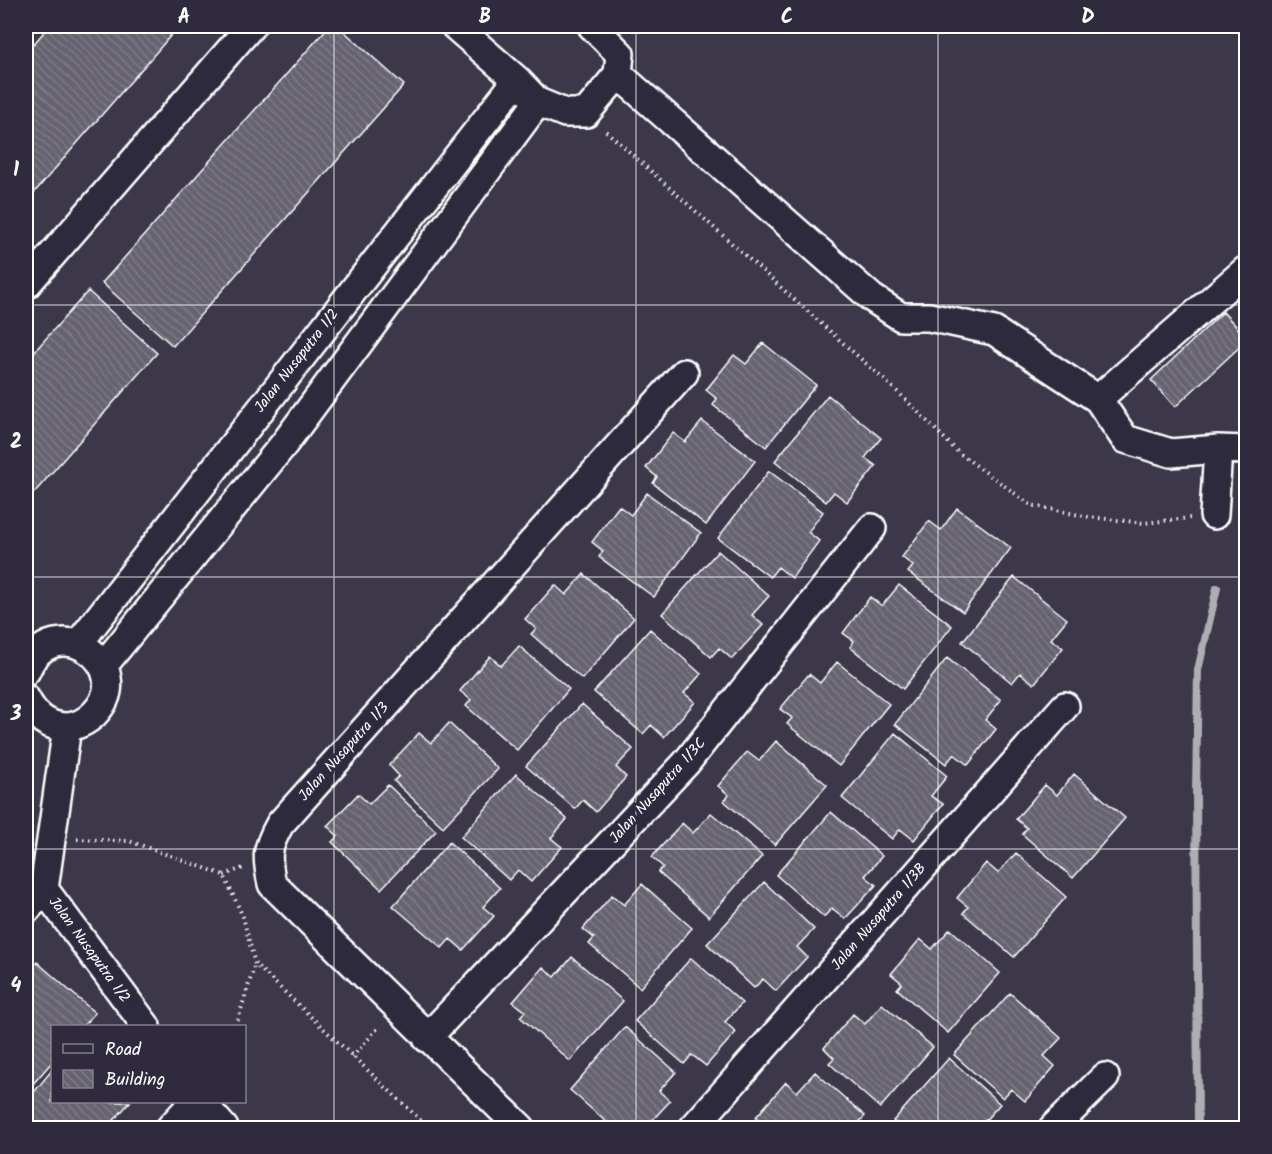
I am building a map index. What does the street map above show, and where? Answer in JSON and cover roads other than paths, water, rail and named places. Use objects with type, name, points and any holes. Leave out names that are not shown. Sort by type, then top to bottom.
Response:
[{"type":"street","points":[[26,285],[251,26]]},
{"type":"street","points":[[455,26],[517,80],[538,102],[565,113],[586,112],[618,74],[620,54],[592,26]]},
{"type":"street","points":[[618,74],[872,298],[901,317],[929,316],[994,331],[1098,399],[1125,439],[1171,453],[1218,449],[1246,450]]},
{"type":"street","name":"Jalan Nusaputra 1/2","points":[[79,643],[517,80]]},
{"type":"street","points":[[104,665],[284,444],[538,102]]},
{"type":"street","points":[[1098,399],[1246,270]]},
{"type":"street","points":[[307,350],[338,371]]},
{"type":"street","name":"Jalan Nusaputra 1/3","points":[[522,1128],[396,1008],[272,884],[267,860],[271,840],[280,824],[684,373]]},
{"type":"street","points":[[250,421],[284,444]]},
{"type":"street","points":[[1214,515],[1218,449]]},
{"type":"street","name":"Jalan Nusaputra 1/3C","points":[[427,1038],[686,763],[872,528]]},
{"type":"street","points":[[26,671],[30,660],[44,647],[61,642],[79,643],[104,665],[108,686],[102,706],[87,721],[67,727],[48,723],[33,712],[26,699]]},
{"type":"street","name":"Jalan Nusaputra 1/3B","points":[[693,1128],[1065,706]]},
{"type":"street","name":"Jalan Nusaputra 1/2","points":[[67,727],[44,889],[145,1025]]},
{"type":"street","points":[[26,910],[44,889]]},
{"type":"street","points":[[1053,1128],[1105,1077]]},
{"type":"street","points":[[170,1128],[192,1103]]},
{"type":"street","points":[[203,1103],[224,1128]]},
{"type":"waterway","points":[[1198,1128],[1196,790],[1198,670],[1217,588]]}]
